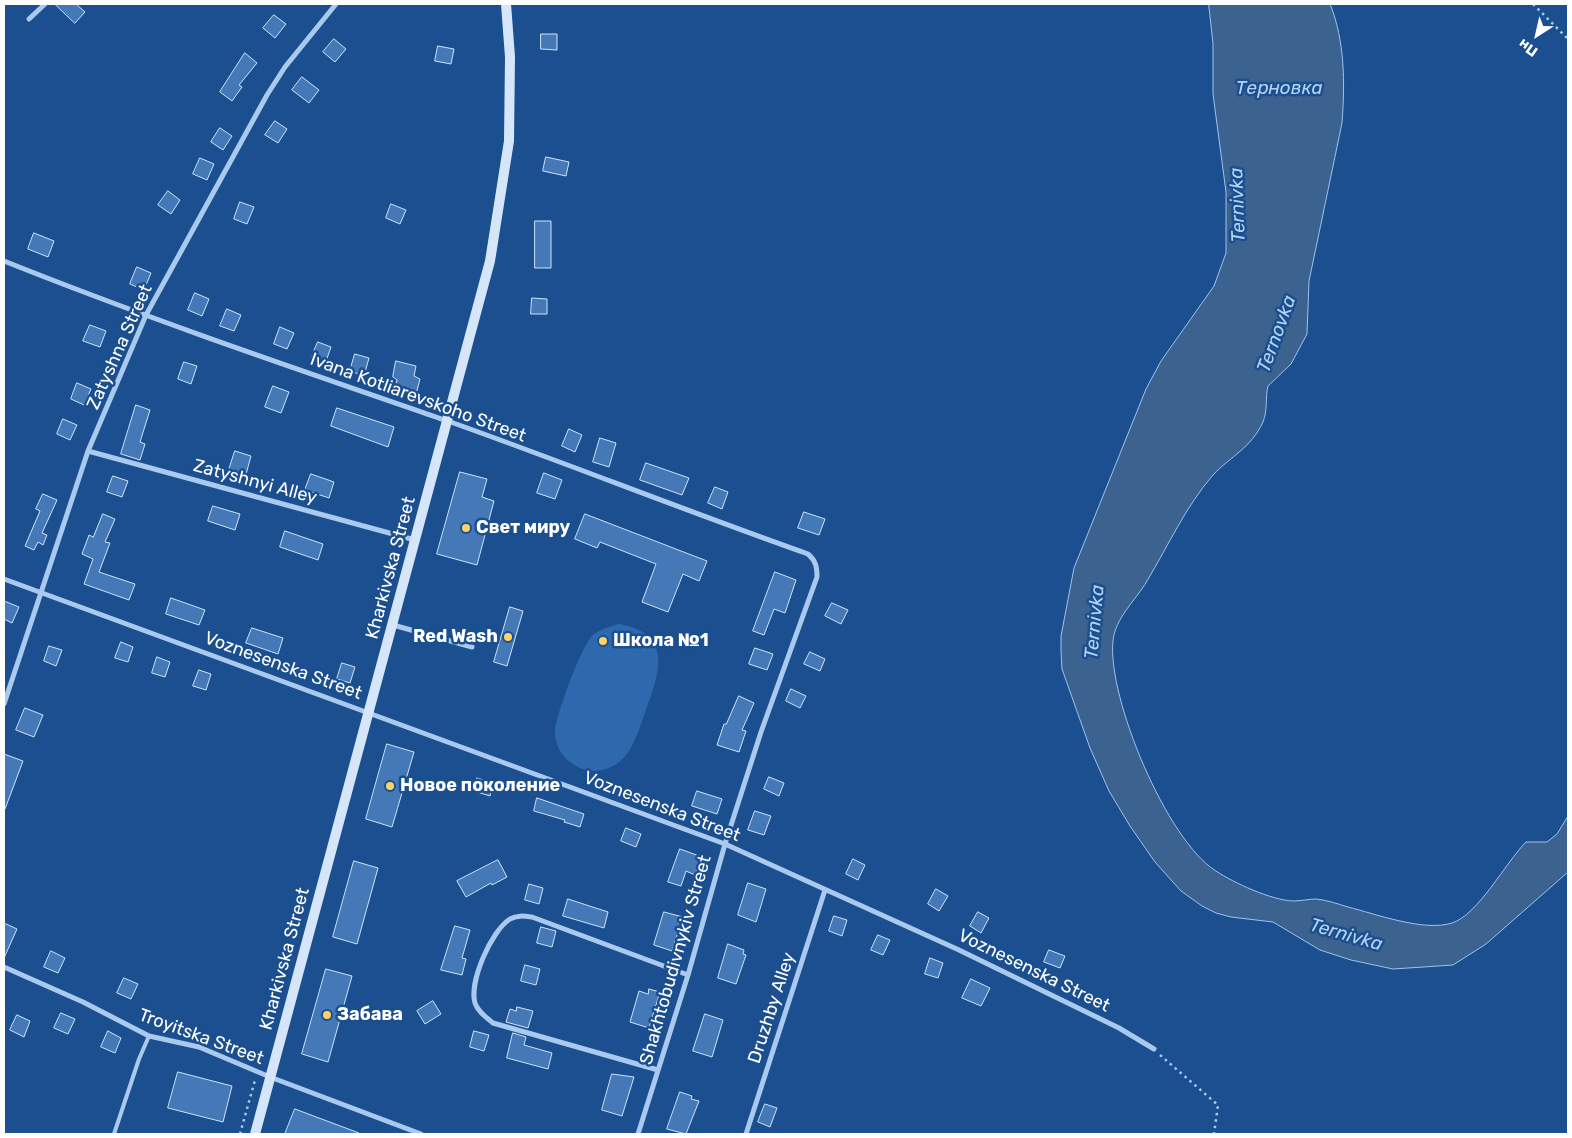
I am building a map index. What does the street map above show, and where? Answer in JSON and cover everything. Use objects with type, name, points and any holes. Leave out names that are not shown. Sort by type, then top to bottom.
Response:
[{"type":"street","points":[[29,19],[45,4]]},
{"type":"street","name":"Zatyshna Street","points":[[4,704],[88,451],[146,315],[267,95],[285,67],[336,4]]},
{"type":"street","name":"Kharkivska Street","points":[[255,1134],[490,260],[505,179],[511,95],[506,4]]},
{"type":"street","name":"Ivana Kotliarevskoho Street","points":[[4,261],[146,315],[447,421],[715,522],[808,554],[817,567]]},
{"type":"street","name":"Zatyshnyi Alley","points":[[88,451],[415,540]]},
{"type":"street","name":"Shakhtobudivnykiv Street","points":[[638,1134],[688,975],[725,844],[761,732],[817,577],[817,567]]},
{"type":"street","name":"Voznesenska Street","points":[[4,579],[725,844],[960,950],[1119,1028],[1154,1049]]},
{"type":"street","points":[[392,625],[472,647]]},
{"type":"street","name":"Druzhby Alley","points":[[746,1134],[825,890]]},
{"type":"street","points":[[658,1070],[493,1023],[480,1012],[476,1005],[474,995],[476,981],[486,950],[495,934],[511,918],[521,916],[532,917],[688,975]]},
{"type":"street","name":"Troyitska Street","points":[[4,967],[83,1002],[149,1036],[199,1047],[270,1077],[421,1134]]},
{"type":"lane","points":[[114,1134],[139,1058],[149,1036]]},
{"type":"path","points":[[1534,4],[1568,39]]},
{"type":"path","points":[[1154,1049],[1218,1105],[1214,1134]]},
{"type":"path","points":[[240,1134],[258,1072]]},
{"type":"shaded area","points":[[619,624],[637,629],[649,637],[656,647],[658,671],[655,684],[635,740],[626,756],[612,767],[598,771],[585,770],[577,767],[561,753],[555,736],[556,724],[569,682],[587,643],[598,632]]},
{"type":"water","name":"Терновка","points":[[1209,4],[1330,4],[1339,33],[1343,62],[1344,93],[1342,123],[1309,281],[1307,334],[1291,364],[1268,386],[1265,417],[1253,439],[1220,468],[1203,487],[1147,581],[1122,617],[1113,641],[1114,666],[1120,696],[1130,730],[1160,800],[1178,830],[1197,855],[1216,871],[1233,881],[1274,898],[1293,901],[1324,900],[1414,924],[1441,925],[1452,923],[1472,910],[1526,842],[1547,842],[1557,834],[1568,816],[1568,872],[1486,944],[1453,965],[1393,969],[1351,960],[1320,950],[1273,922],[1231,917],[1216,913],[1202,906],[1181,891],[1155,862],[1109,791],[1090,748],[1062,669],[1061,636],[1074,568],[1146,389],[1161,361],[1214,286],[1226,253],[1226,192],[1213,94],[1213,44]]},
{"type":"building","points":[[55,4],[76,4],[85,12],[75,23]]},
{"type":"building","points":[[274,15],[286,24],[275,38],[263,28]]},
{"type":"building","points":[[541,34],[557,34],[557,50],[541,49]]},
{"type":"building","points":[[334,39],[346,49],[335,62],[323,52]]},
{"type":"building","points":[[438,46],[454,49],[451,64],[435,61]]},
{"type":"building","points":[[245,53],[257,63],[239,85],[242,87],[232,101],[220,92]]},
{"type":"building","points":[[302,77],[319,90],[309,103],[292,90]]},
{"type":"building","points":[[275,121],[287,129],[278,143],[265,135]]},
{"type":"building","points":[[220,128],[232,136],[223,150],[211,142]]},
{"type":"building","points":[[546,157],[569,162],[566,176],[543,171]]},
{"type":"building","points":[[200,158],[214,164],[207,180],[193,174]]},
{"type":"building","points":[[168,191],[180,200],[171,214],[158,205]]},
{"type":"building","points":[[240,202],[254,207],[247,224],[234,219]]},
{"type":"building","points":[[391,204],[406,210],[400,224],[386,218]]},
{"type":"building","points":[[535,221],[551,221],[551,268],[535,268]]},
{"type":"building","points":[[34,233],[54,241],[48,257],[28,249]]},
{"type":"building","points":[[137,267],[151,273],[144,290],[130,284]]},
{"type":"building","points":[[195,293],[209,299],[202,316],[188,310]]},
{"type":"building","points":[[532,298],[547,299],[547,314],[531,314]]},
{"type":"building","points":[[227,309],[241,315],[234,331],[220,326]]},
{"type":"building","points":[[90,325],[106,331],[100,347],[83,341]]},
{"type":"building","points":[[280,327],[294,333],[287,349],[274,344]]},
{"type":"building","points":[[318,342],[331,347],[325,364],[311,358]]},
{"type":"building","points":[[355,354],[369,358],[364,376],[350,371]]},
{"type":"building","points":[[396,361],[416,366],[414,376],[420,379],[415,398],[394,392],[397,380],[393,377]]},
{"type":"building","points":[[184,362],[197,366],[191,384],[178,379]]},
{"type":"building","points":[[77,383],[91,389],[84,405],[71,399]]},
{"type":"building","points":[[273,386],[289,392],[281,413],[265,407]]},
{"type":"building","points":[[136,405],[150,410],[140,442],[145,444],[140,460],[121,454]]},
{"type":"building","points":[[337,408],[394,427],[388,447],[331,426]]},
{"type":"building","points":[[63,419],[77,425],[70,440],[57,434]]},
{"type":"building","points":[[569,429],[582,435],[575,452],[562,446]]},
{"type":"building","points":[[600,438],[616,443],[609,467],[593,462]]},
{"type":"building","points":[[235,451],[251,456],[245,478],[228,473]]},
{"type":"building","points":[[646,463],[689,478],[682,495],[640,480]]},
{"type":"building","name":"Свет миру","points":[[460,472],[487,479],[482,497],[494,501],[477,565],[437,554]]},
{"type":"building","points":[[544,473],[562,480],[555,499],[537,493]]},
{"type":"building","points":[[311,474],[334,482],[329,498],[305,490]]},
{"type":"building","points":[[113,476],[128,481],[122,497],[107,492]]},
{"type":"building","points":[[715,487],[728,492],[722,509],[708,503]]},
{"type":"building","points":[[43,494],[57,500],[42,533],[47,535],[43,545],[38,542],[34,550],[25,546],[40,511],[36,509]]},
{"type":"building","points":[[213,506],[240,514],[235,530],[208,521]]},
{"type":"building","points":[[804,512],[825,519],[819,535],[798,528]]},
{"type":"building","points":[[103,514],[115,519],[105,542],[110,543],[99,572],[135,584],[129,600],[84,584],[93,559],[82,554],[89,535],[93,537]]},
{"type":"building","points":[[585,514],[707,561],[699,581],[683,574],[668,612],[642,602],[656,564],[600,542],[597,548],[575,539]]},
{"type":"building","points":[[285,531],[323,544],[318,560],[280,547]]},
{"type":"building","points":[[775,572],[796,580],[785,613],[774,609],[764,635],[753,631]]},
{"type":"building","points":[[171,598],[205,610],[199,625],[166,614]]},
{"type":"building","points":[[4,601],[19,607],[12,623],[4,619]]},
{"type":"building","points":[[832,603],[848,610],[841,624],[825,616]]},
{"type":"building","name":"Red Wash","points":[[510,607],[523,611],[507,666],[494,662]]},
{"type":"building","points":[[252,628],[283,638],[278,654],[246,643]]},
{"type":"building","points":[[121,642],[133,647],[128,662],[115,658]]},
{"type":"building","points":[[49,646],[62,650],[56,666],[44,661]]},
{"type":"building","points":[[755,648],[773,654],[767,670],[749,664]]},
{"type":"building","points":[[810,652],[825,659],[820,671],[804,664]]},
{"type":"building","points":[[157,657],[170,662],[165,677],[152,673]]},
{"type":"building","points":[[342,663],[355,667],[350,683],[337,679]]},
{"type":"building","points":[[199,670],[211,674],[206,690],[193,686]]},
{"type":"building","points":[[791,689],[806,696],[800,708],[786,701]]},
{"type":"building","points":[[739,696],[754,703],[742,730],[746,731],[739,752],[717,745],[724,724],[726,724]]},
{"type":"building","points":[[25,708],[43,715],[34,737],[16,730]]},
{"type":"building","name":"Новое поколение","points":[[387,744],[414,752],[392,827],[366,819]]},
{"type":"building","points":[[4,754],[23,761],[5,809],[4,809]]},
{"type":"building","points":[[769,777],[784,783],[779,796],[764,789]]},
{"type":"building","points":[[477,778],[493,783],[490,796],[474,791]]},
{"type":"building","points":[[697,791],[722,799],[717,814],[692,806]]},
{"type":"building","points":[[537,798],[584,814],[580,827],[564,822],[565,820],[534,811]]},
{"type":"building","points":[[755,811],[771,816],[764,835],[748,830]]},
{"type":"building","points":[[626,828],[641,834],[636,847],[621,841]]},
{"type":"building","points":[[680,849],[702,857],[695,875],[686,871],[681,886],[668,882]]},
{"type":"building","points":[[853,859],[865,865],[858,880],[846,874]]},
{"type":"building","points":[[498,860],[507,877],[492,885],[491,883],[466,897],[457,881]]},
{"type":"building","points":[[354,861],[378,868],[357,944],[333,937]]},
{"type":"building","points":[[748,883],[766,889],[756,922],[738,915]]},
{"type":"building","points":[[529,884],[543,888],[539,904],[525,900]]},
{"type":"building","points":[[936,889],[948,896],[939,911],[928,904]]},
{"type":"building","points":[[568,899],[608,912],[604,928],[563,916]]},
{"type":"building","points":[[664,912],[683,917],[672,951],[654,945]]},
{"type":"building","points":[[978,912],[989,918],[981,933],[970,926]]},
{"type":"building","points":[[834,916],[847,920],[842,936],[829,931]]},
{"type":"building","points":[[4,923],[17,929],[4,958]]},
{"type":"building","points":[[455,926],[470,930],[462,958],[466,959],[462,975],[441,970]]},
{"type":"building","points":[[541,927],[556,931],[552,947],[537,943]]},
{"type":"building","points":[[878,935],[890,940],[883,955],[871,950]]},
{"type":"building","points":[[728,944],[744,950],[743,954],[746,955],[736,984],[718,978]]},
{"type":"building","points":[[1049,950],[1065,956],[1060,968],[1044,962]]},
{"type":"building","points":[[51,951],[65,958],[58,973],[44,967]]},
{"type":"building","points":[[930,958],[943,963],[938,978],[925,974]]},
{"type":"building","points":[[525,965],[540,969],[536,985],[521,981]]},
{"type":"building","name":"Забава","points":[[326,969],[352,976],[328,1062],[302,1054]]},
{"type":"building","points":[[124,978],[138,984],[131,999],[117,993]]},
{"type":"building","points":[[971,979],[990,988],[981,1006],[962,998]]},
{"type":"building","points":[[649,989],[660,992],[649,1028],[630,1022],[639,991],[648,994]]},
{"type":"building","points":[[433,1001],[441,1014],[425,1024],[417,1011]]},
{"type":"building","points":[[517,1007],[533,1011],[528,1028],[506,1022],[510,1009],[516,1011]]},
{"type":"building","points":[[61,1013],[75,1019],[68,1034],[54,1028]]},
{"type":"building","points":[[705,1014],[723,1020],[712,1057],[693,1051]]},
{"type":"building","points":[[17,1015],[30,1021],[24,1037],[10,1030]]},
{"type":"building","points":[[108,1031],[121,1038],[115,1053],[101,1047]]},
{"type":"building","points":[[474,1031],[489,1035],[484,1051],[470,1047]]},
{"type":"building","points":[[513,1033],[526,1037],[524,1045],[552,1053],[548,1069],[507,1058]]},
{"type":"building","points":[[178,1072],[232,1086],[223,1122],[168,1108]]},
{"type":"building","points":[[612,1074],[634,1077],[622,1116],[602,1110]]},
{"type":"building","points":[[680,1092],[692,1096],[691,1099],[699,1101],[686,1134],[667,1129]]},
{"type":"building","points":[[765,1104],[777,1108],[770,1127],[758,1122]]},
{"type":"building","points":[[295,1109],[359,1133],[359,1134],[285,1134]]},
{"type":"place","name":"Свет миру","points":[[466,528]]},
{"type":"place","name":"Red Wash","points":[[508,637]]},
{"type":"place","name":"Школа №1","points":[[603,641]]},
{"type":"place","name":"Новое поколение","points":[[390,786]]},
{"type":"place","name":"Забава","points":[[327,1015]]},
{"type":"water label","name":"Ternivka","points":[[1238,205]]},
{"type":"water label","name":"Ternovka","points":[[1277,334]]},
{"type":"water label","name":"Ternivka","points":[[1095,622]]},
{"type":"water label","name":"Ternivka","points":[[1346,935]]}]
